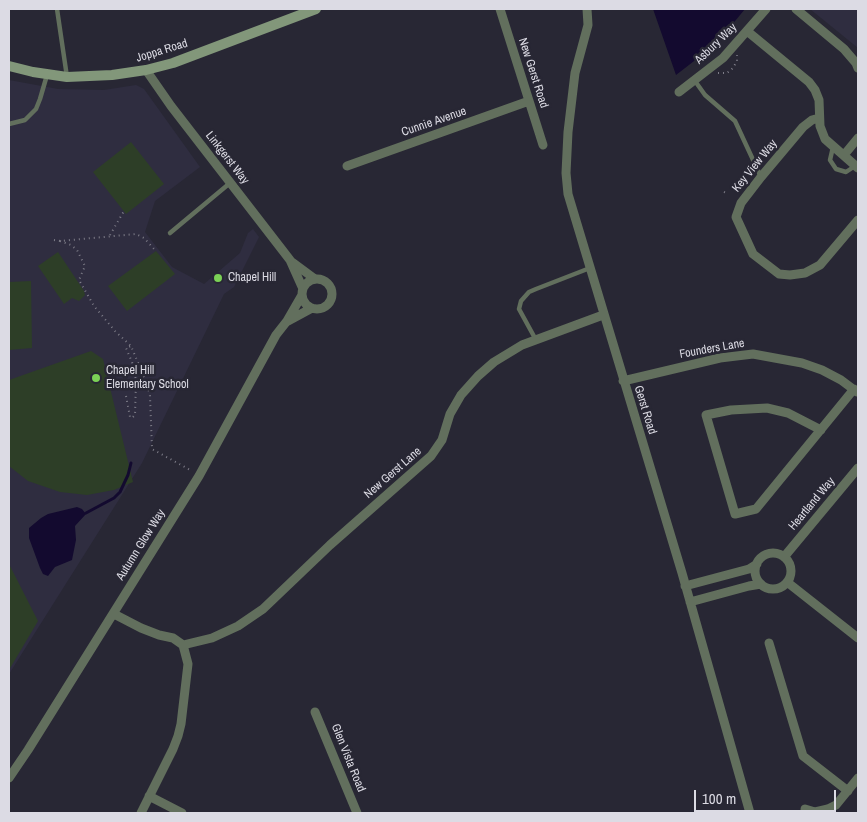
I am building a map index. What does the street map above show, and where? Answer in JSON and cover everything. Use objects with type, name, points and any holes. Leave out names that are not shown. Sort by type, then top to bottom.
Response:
[{"type":"street","name":"Joppa Road","points":[[9,66],[67,77],[146,70],[173,62],[316,9]]},
{"type":"street","name":"New Gerst Road","points":[[500,9],[543,145]]},
{"type":"street","name":"Gerst Road","points":[[587,9],[588,25],[575,73],[571,102],[566,173],[568,194],[690,602],[750,813]]},
{"type":"street","name":"Asbury Way","points":[[679,92],[723,58],[766,9]]},
{"type":"street","points":[[796,9],[844,49],[858,68]]},
{"type":"street","points":[[747,31],[812,86],[819,100],[820,126],[824,139],[857,167]]},
{"type":"street","points":[[844,49],[858,57]]},
{"type":"street","name":"Linkgerst Way","points":[[146,70],[171,106],[290,260],[315,279]]},
{"type":"street","name":"Cunnie Avenue","points":[[347,166],[529,101]]},
{"type":"street","name":"Key View Way","points":[[819,118],[812,120],[803,127],[760,177],[741,203],[736,217],[753,254],[771,270],[779,274],[790,275],[805,273],[820,266],[858,220]]},
{"type":"street","points":[[844,155],[858,138]]},
{"type":"street","name":"Linkgerst Way","points":[[290,260],[302,292]]},
{"type":"street","points":[[315,279],[328,282],[332,290],[332,300],[326,307],[316,309],[305,303],[302,292],[307,282],[315,279]]},
{"type":"street","name":"Autumn Glow Way","points":[[9,778],[114,614],[203,469],[276,335],[287,321],[302,292]]},
{"type":"street","name":"Autumn Glow Way","points":[[287,321],[312,308]]},
{"type":"street","name":"New Gerst Lane","points":[[183,645],[212,638],[238,626],[263,609],[330,545],[431,456],[442,440],[454,405],[461,395],[478,376],[508,352],[603,315]]},
{"type":"street","name":"Founders Lane","points":[[623,381],[720,358],[752,354],[802,363],[822,370],[856,391]]},
{"type":"street","points":[[821,430],[788,414],[767,408],[731,410],[706,415],[736,514],[756,509],[856,391]]},
{"type":"street","name":"Heartland Way","points":[[784,557],[858,468]]},
{"type":"street","points":[[685,586],[749,569],[757,564],[764,555],[770,553],[776,553],[784,557],[790,565],[791,571],[787,582],[783,586],[772,589],[761,584],[749,586],[690,602]]},
{"type":"street","points":[[757,564],[756,575],[761,584]]},
{"type":"street","points":[[787,582],[858,638]]},
{"type":"street","points":[[114,614],[141,628],[173,638],[183,645],[188,664],[181,724],[173,749],[141,813]]},
{"type":"street","points":[[769,643],[803,756],[848,791]]},
{"type":"street","name":"Glen Vista Road","points":[[316,712],[357,813]]},
{"type":"street","points":[[805,809],[815,812],[828,810],[836,805],[858,778]]},
{"type":"street","points":[[149,796],[182,813]]},
{"type":"lane","points":[[57,9],[67,77]]},
{"type":"lane","points":[[9,124],[25,120],[36,109],[48,74]]},
{"type":"lane","points":[[695,81],[705,95],[735,121],[760,177]]},
{"type":"lane","points":[[833,147],[830,160],[836,169],[846,172],[857,167]]},
{"type":"lane","points":[[170,233],[231,182]]},
{"type":"lane","points":[[536,340],[519,309],[521,301],[529,292],[590,268]]},
{"type":"path","points":[[718,73],[727,73],[737,62],[737,55]]},
{"type":"path","points":[[732,68],[735,71]]},
{"type":"path","points":[[724,192],[728,194]]},
{"type":"path","points":[[109,236],[124,211]]},
{"type":"path","points":[[60,241],[136,234],[144,238],[155,250]]},
{"type":"path","points":[[54,240],[71,245],[77,250],[85,266],[79,280],[104,319],[131,346],[150,396],[152,449],[192,471]]},
{"type":"path","points":[[126,396],[130,417],[132,418],[135,415],[136,380],[132,362],[126,348],[131,346]]},
{"type":"shaded area","points":[[653,9],[745,9],[707,51],[676,75]]},
{"type":"shaded area","points":[[810,9],[858,9],[858,48]]},
{"type":"shaded area","name":"Chapel Hill Elementary School","points":[[9,80],[58,89],[104,90],[136,85],[144,89],[200,167],[155,201],[145,232],[172,267],[204,284],[240,253],[248,233],[253,229],[259,237],[234,287],[224,294],[142,463],[9,674]]},
{"type":"shaded area","points":[[77,507],[86,514],[75,526],[76,540],[72,560],[55,567],[48,576],[43,574],[29,538],[29,528],[48,514]]},
{"type":"green space","points":[[131,142],[164,184],[126,214],[93,172]]},
{"type":"green space","points":[[156,251],[175,274],[127,311],[108,286]]},
{"type":"green space","points":[[58,252],[84,291],[85,295],[79,301],[72,298],[64,304],[38,266]]},
{"type":"green space","points":[[31,281],[32,348],[9,350],[9,282]]},
{"type":"green space","points":[[91,351],[103,359],[133,482],[114,490],[87,495],[60,492],[28,481],[9,466],[9,380]]},
{"type":"green space","points":[[9,564],[38,621],[9,670]]},
{"type":"waterway","points":[[86,513],[114,498],[120,492],[131,463]]},
{"type":"place","name":"Chapel Hill","points":[[218,278]]},
{"type":"place","name":"Chapel Hill Elementary School","points":[[96,378]]}]
